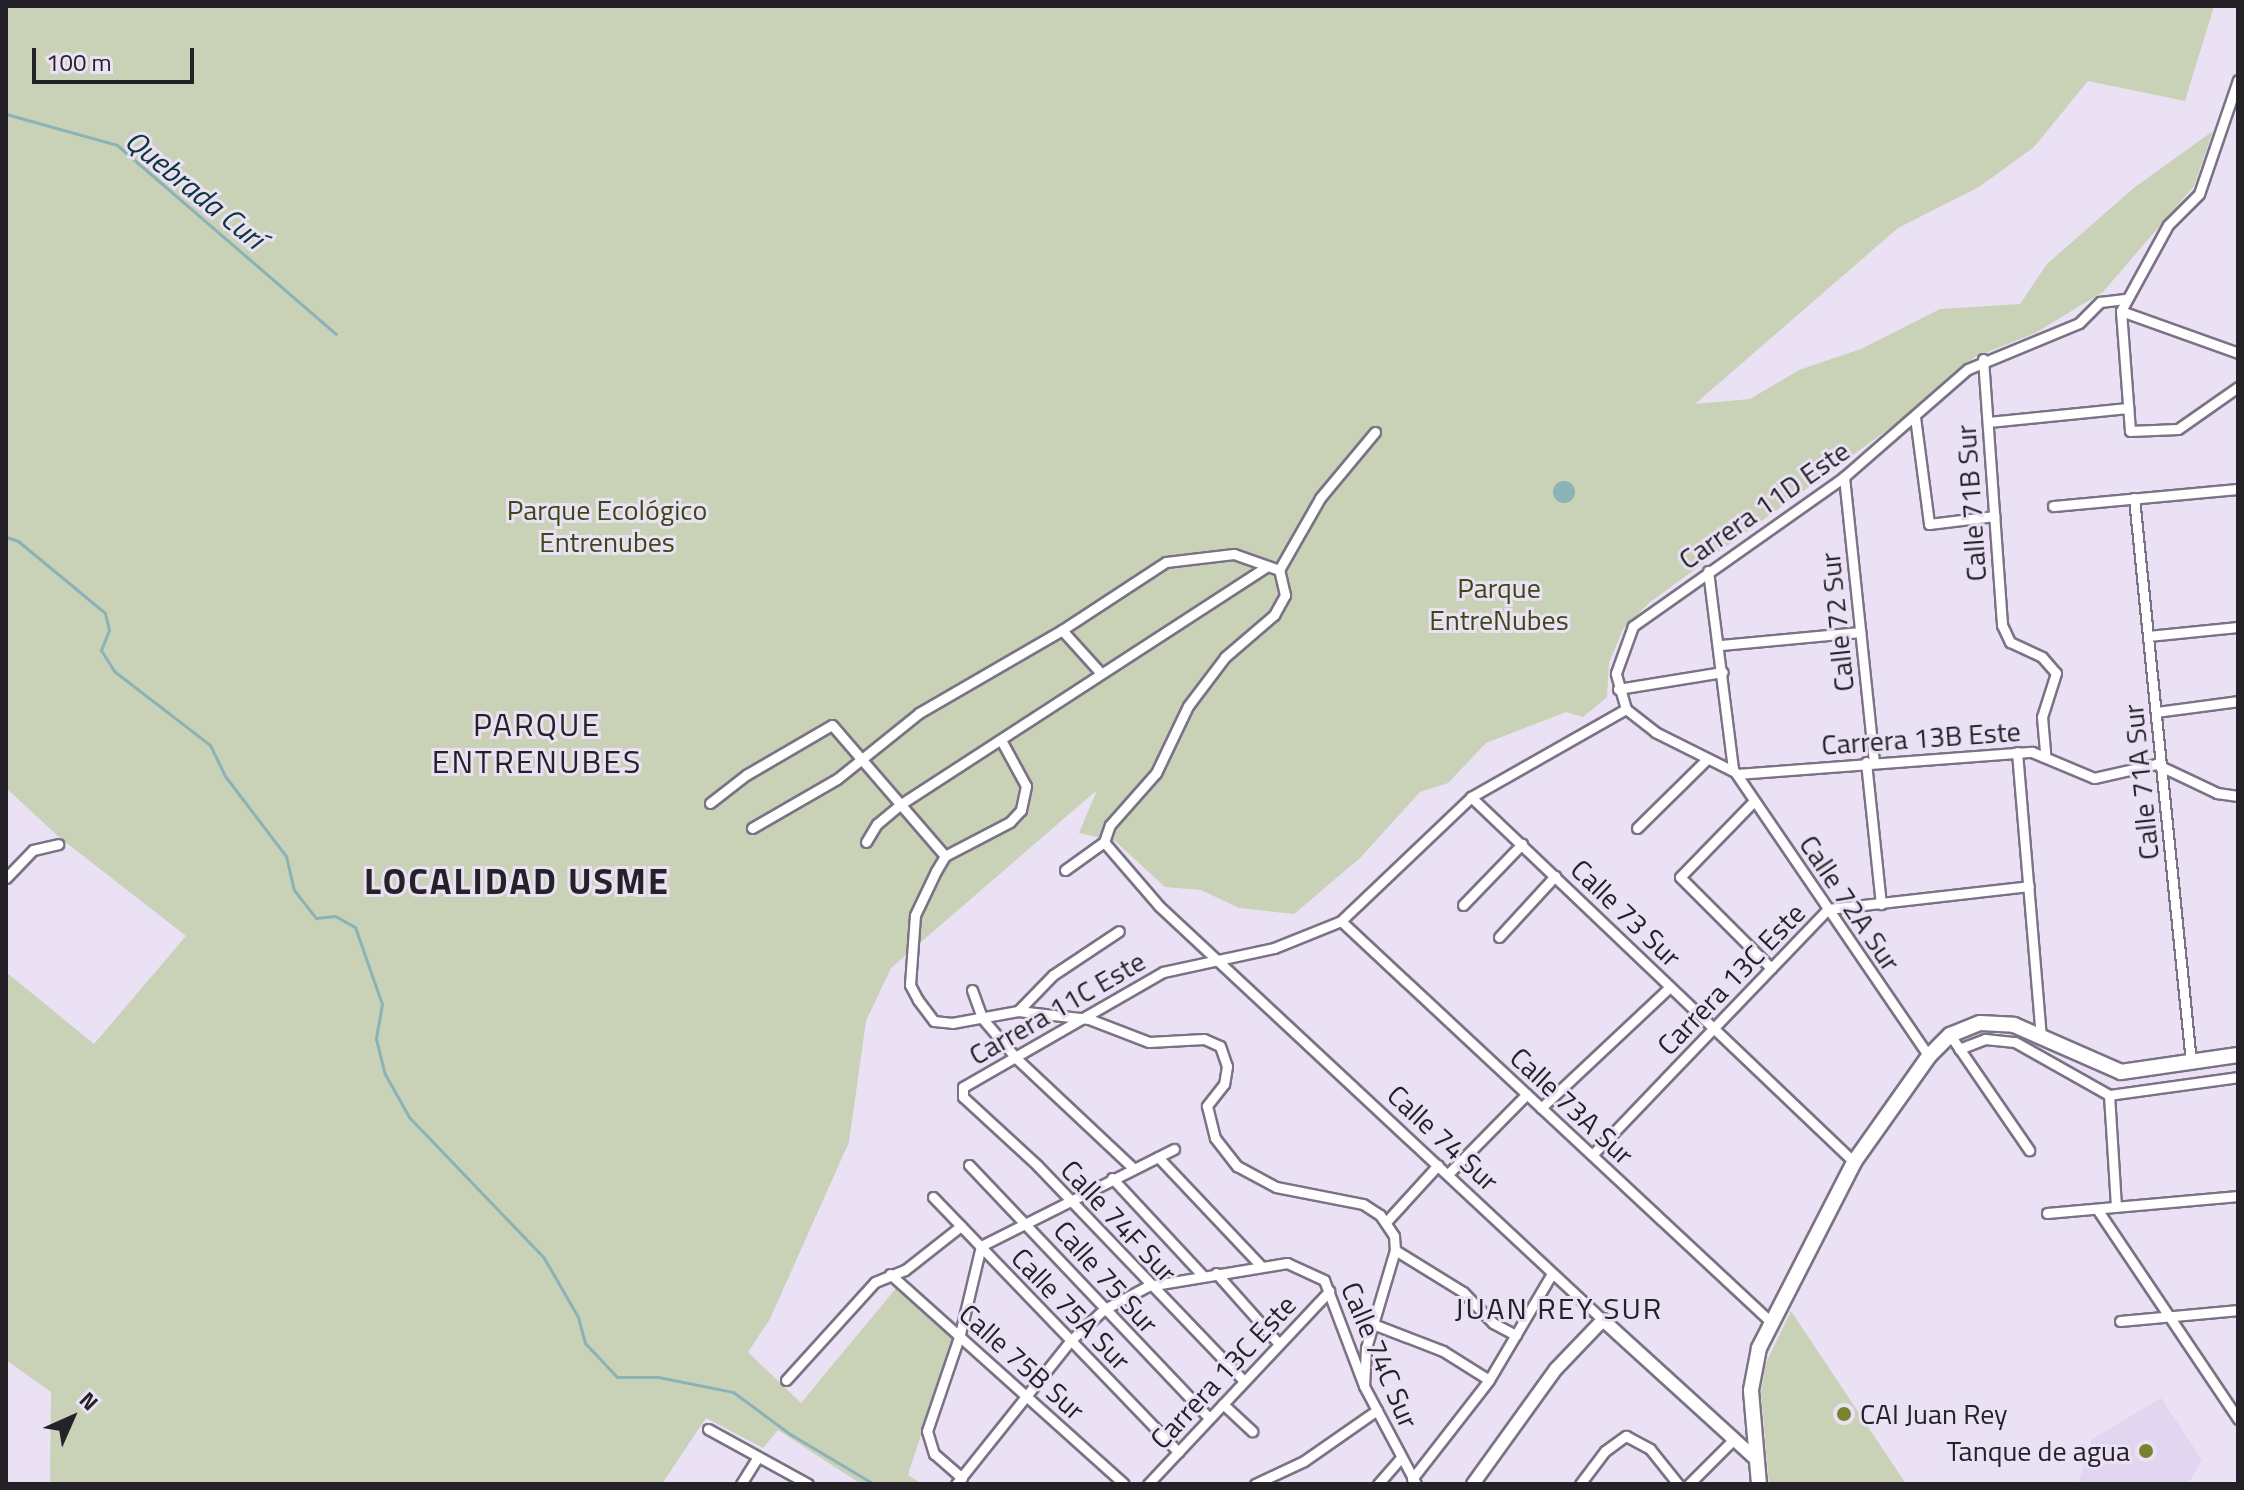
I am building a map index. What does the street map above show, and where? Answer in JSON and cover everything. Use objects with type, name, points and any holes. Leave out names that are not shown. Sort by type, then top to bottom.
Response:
[{"type":"main road","points":[[1759,1484],[1752,1376],[1772,1323],[1854,1162],[1929,1056],[1950,1035],[1997,1023],[2041,1036],[2108,1071],[2137,1073],[2238,1055]]},
{"type":"street","points":[[2238,80],[2235,103],[2199,194],[2168,225],[2121,311],[2130,431],[2178,429],[2238,387]]},
{"type":"street","name":"Carrera 11D Este","points":[[1618,689],[1616,673],[1633,626],[1844,477],[1983,359],[2079,323],[2100,302],[2125,299]]},
{"type":"street","points":[[2121,311],[2238,353]]},
{"type":"street","name":"Calle 71B Sur","points":[[1983,359],[2002,625],[2010,642],[2042,657],[2056,673],[2042,717],[2045,754]]},
{"type":"street","points":[[1988,422],[2128,408]]},
{"type":"street","points":[[1915,417],[1929,524],[1995,516]]},
{"type":"street","points":[[1065,870],[1104,842],[1110,825],[1156,773],[1188,706],[1225,657],[1274,615],[1285,595],[1279,570],[1320,498],[1375,432]]},
{"type":"street","name":"Calle 72 Sur","points":[[1844,477],[1860,632],[1881,904]]},
{"type":"street","points":[[2053,506],[2238,489]]},
{"type":"street","name":"Calle 71A Sur","points":[[2134,498],[2191,1062]]},
{"type":"street","points":[[752,828],[837,779],[919,713],[1062,630],[1166,562],[1234,554],[1279,570]]},
{"type":"street","points":[[866,842],[901,804],[1001,740],[1099,671],[1267,566]]},
{"type":"street","name":"Calle 72A Sur","points":[[1708,571],[1721,645],[1735,772],[1929,1056]]},
{"type":"street","points":[[2148,636],[2238,627]]},
{"type":"street","points":[[1062,630],[1099,671]]},
{"type":"street","points":[[1721,645],[1860,632]]},
{"type":"street","points":[[1723,672],[1618,689],[1626,709],[1707,759],[1735,772]]},
{"type":"street","points":[[2156,712],[2238,701]]},
{"type":"street","name":"Carrera 11C Este","points":[[962,1092],[974,1079],[1089,1019],[1163,972],[1220,962],[1341,921],[1471,797],[1626,709]]},
{"type":"street","points":[[710,803],[746,775],[832,725],[945,856]]},
{"type":"street","points":[[1001,740],[1018,762],[1026,786],[1021,810],[1010,822],[945,856],[915,915],[910,985],[934,1021],[982,1018],[1018,1011],[1089,1019],[1149,1042],[1204,1039],[1220,1046],[1227,1066],[1224,1084],[1207,1106],[1215,1138],[1237,1166],[1276,1187],[1363,1204],[1386,1222],[1395,1250],[1373,1324],[1364,1386]]},
{"type":"street","points":[[2017,752],[2041,1036]]},
{"type":"street","name":"Carrera 13B Este","points":[[1735,772],[2017,752],[2045,754],[2094,778],[2149,764],[2161,766]]},
{"type":"street","points":[[1637,828],[1707,759]]},
{"type":"street","points":[[2161,766],[2217,793],[2238,796]]},
{"type":"street","name":"Calle 73 Sur","points":[[1471,797],[1854,1162]]},
{"type":"street","points":[[1754,801],[1681,875],[1682,881],[1771,968]]},
{"type":"street","name":"Calle 74 Sur","points":[[1104,842],[1159,906],[1448,1174],[1551,1275],[1732,1441],[1757,1460]]},
{"type":"street","points":[[6,878],[33,850],[58,844]]},
{"type":"street","points":[[1463,905],[1522,844]]},
{"type":"street","points":[[1499,937],[1555,876]]},
{"type":"street","name":"Carrera 13C Este","points":[[1592,1155],[1828,909],[2029,886]]},
{"type":"street","name":"Calle 73A Sur","points":[[1341,921],[1772,1323]]},
{"type":"street","points":[[1018,1011],[1053,975],[1119,931]]},
{"type":"street","points":[[1541,1108],[1670,987]]},
{"type":"street","points":[[972,990],[982,1018],[1017,1059],[1132,1167]]},
{"type":"street","points":[[1950,1035],[2029,1150]]},
{"type":"street","points":[[1959,1049],[1985,1039],[2015,1042],[2109,1095],[2238,1077]]},
{"type":"street","name":"Calle 74F Sur","points":[[962,1092],[1244,1381]]},
{"type":"street","points":[[1448,1174],[1527,1094]]},
{"type":"street","points":[[2109,1095],[2116,1207]]},
{"type":"street","points":[[1174,1149],[1026,1220],[981,1246],[960,1334],[928,1442],[959,1481],[1070,1341],[1103,1310],[1148,1286],[1261,1266]]},
{"type":"street","points":[[1158,1157],[1261,1266]]},
{"type":"street","name":"Calle 75 Sur","points":[[969,1165],[1026,1220],[1103,1310],[1209,1418]]},
{"type":"street","points":[[1386,1222],[1438,1165]]},
{"type":"street","points":[[1112,1178],[1203,1276]]},
{"type":"street","points":[[2047,1213],[2238,1196]]},
{"type":"street","name":"Calle 75A Sur","points":[[933,1197],[1178,1452]]},
{"type":"street","points":[[2097,1209],[2238,1419]]},
{"type":"street","points":[[786,1380],[875,1282],[905,1270],[961,1226]]},
{"type":"street","points":[[1395,1250],[1463,1292],[1493,1323],[1516,1335]]},
{"type":"street","name":"Calle 74C Sur","points":[[1261,1266],[1287,1263],[1313,1272],[1329,1291],[1364,1386],[1414,1482]]},
{"type":"street","points":[[1216,1273],[1279,1344]]},
{"type":"street","name":"Calle 75B Sur","points":[[890,1274],[1124,1484]]},
{"type":"street","points":[[1414,1482],[1489,1380],[1551,1275]]},
{"type":"street","name":"Carrera 13C Este","points":[[1148,1484],[1329,1291]]},
{"type":"street","points":[[2120,1321],[2238,1310]]},
{"type":"street","points":[[1473,1484],[1556,1369],[1603,1320]]},
{"type":"street","points":[[1373,1324],[1443,1351],[1489,1380]]},
{"type":"street","points":[[1223,1404],[1252,1431]]},
{"type":"street","points":[[1255,1484],[1304,1461],[1377,1410]]},
{"type":"street","points":[[708,1429],[808,1484]]},
{"type":"street","points":[[1580,1484],[1605,1451],[1626,1436],[1650,1449],[1678,1484]]},
{"type":"street","points":[[1689,1484],[1732,1441]]},
{"type":"street","points":[[741,1484],[757,1458]]},
{"type":"street","points":[[1378,1484],[1401,1458]]},
{"type":"shaded area","points":[[1564,481],[1572,484],[1575,492],[1572,500],[1564,503],[1556,500],[1553,492],[1556,484]]},
{"type":"shaded area","points":[[2161,1398],[2202,1460],[2188,1484],[2078,1484],[2092,1439]]},
{"type":"green space","name":"Parque Ecológico Entrenubes","points":[[6,6],[2214,6],[2185,101],[2088,81],[2034,147],[1979,187],[1898,228],[1695,404],[1750,399],[1799,370],[1861,349],[1940,309],[2020,304],[2047,264],[2135,187],[2213,131],[2194,186],[2103,292],[2035,333],[1975,357],[1912,412],[1650,602],[1623,629],[1609,663],[1607,697],[1583,717],[1566,712],[1486,743],[1448,783],[1420,792],[1360,858],[1294,914],[1239,908],[1201,890],[1165,887],[1115,841],[1079,833],[1097,790],[891,968],[866,1021],[849,1142],[770,1319],[748,1352],[801,1403],[897,1287],[953,1335],[908,1475],[922,1484],[861,1484],[778,1430],[763,1448],[706,1418],[662,1484],[50,1484],[51,1392],[6,1360],[6,972],[94,1044],[186,936],[59,837],[6,788]]},
{"type":"green space","points":[[1791,1311],[1906,1484],[1769,1484],[1761,1392],[1765,1365]]},
{"type":"waterway","name":"Quebrada Curí","points":[[6,114],[117,145],[336,334]]},
{"type":"waterway","points":[[6,537],[18,541],[105,613],[109,630],[101,650],[114,671],[210,745],[225,776],[286,856],[294,890],[316,918],[335,916],[355,927],[382,1004],[376,1039],[385,1074],[409,1117],[544,1258],[578,1317],[585,1343],[617,1377],[658,1377],[733,1392],[790,1434],[874,1484]]},
{"type":"place","name":"CAI Juan Rey","points":[[1844,1414]]},
{"type":"place","name":"Tanque de agua","points":[[2146,1451]]},
{"type":"district","name":"PARQUE ENTRENUBES","points":[[537,744]]},
{"type":"district","name":"LOCALIDAD USME","points":[[517,881]]},
{"type":"district","name":"JUAN REY SUR","points":[[1559,1308]]},
{"type":"park label","name":"Parque EntreNubes","points":[[1499,604]]}]
